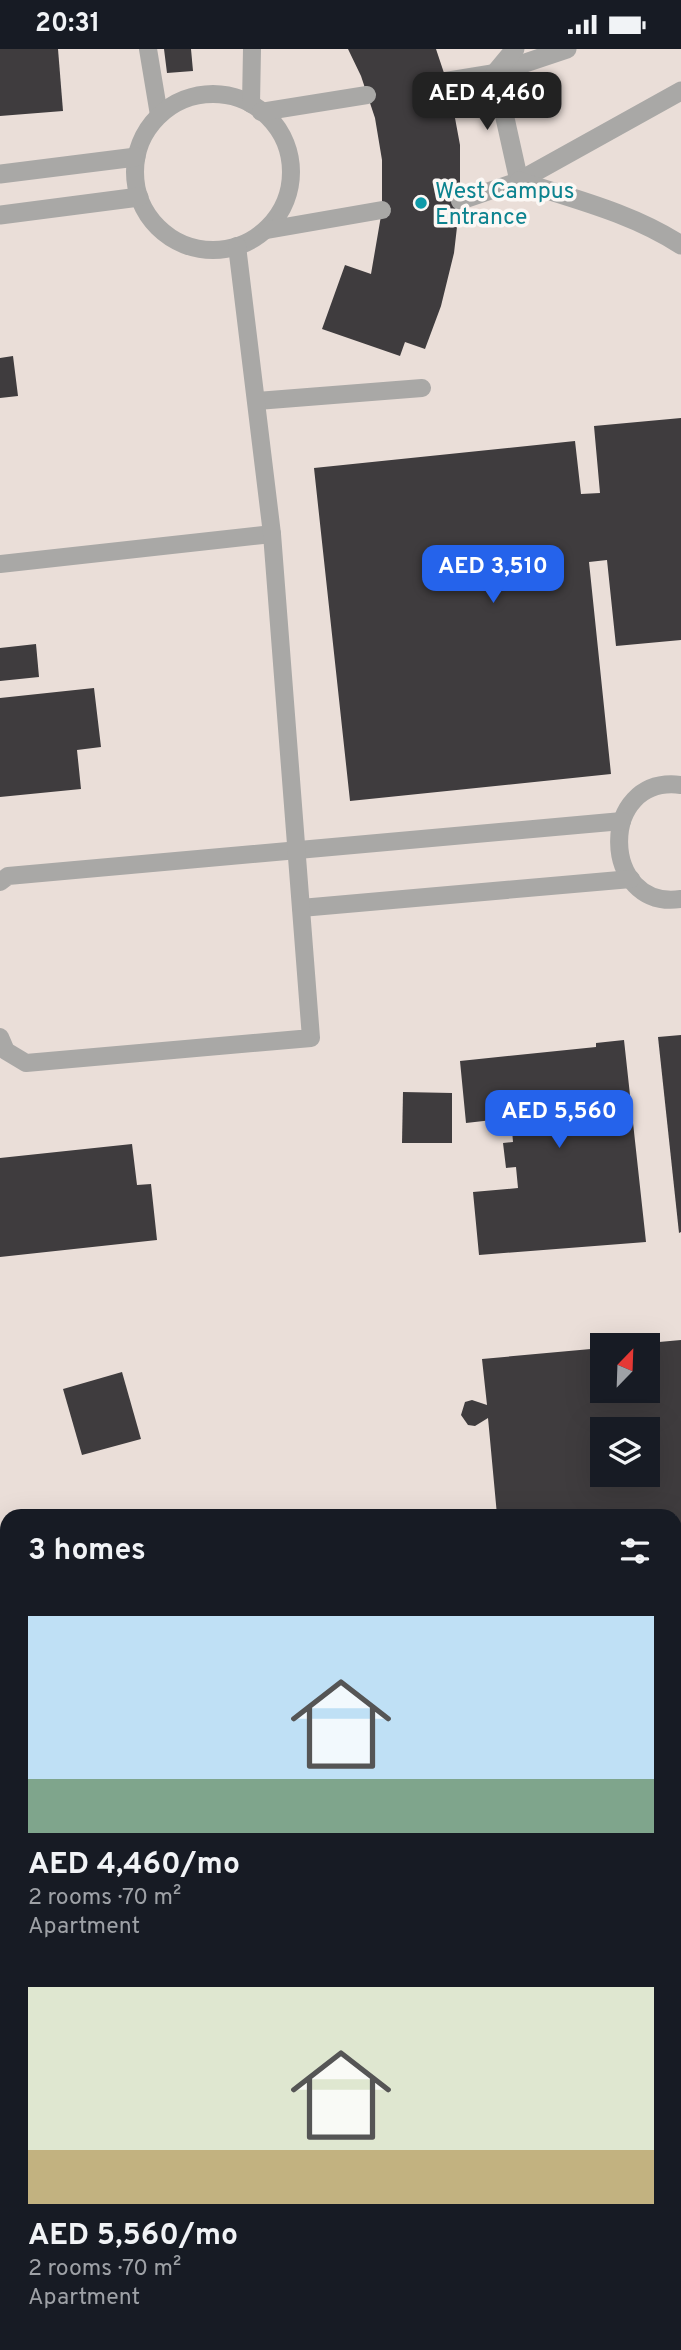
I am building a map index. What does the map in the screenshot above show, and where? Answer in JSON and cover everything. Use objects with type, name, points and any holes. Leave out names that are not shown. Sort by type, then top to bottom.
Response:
[{"type":"street","points":[[495,73],[515,49]]},
{"type":"street","points":[[495,73],[568,49]]},
{"type":"street","points":[[495,73],[519,181]]},
{"type":"street","points":[[519,181],[681,91]]},
{"type":"street","points":[[0,174],[136,157]]},
{"type":"street","points":[[519,181],[622,215],[660,231],[681,245]]},
{"type":"street","points":[[0,215],[139,197]]},
{"type":"lane","points":[[148,49],[159,115]]},
{"type":"lane","points":[[252,49],[256,108]]},
{"type":"lane","points":[[446,81],[495,73]]},
{"type":"lane","points":[[267,230],[282,210],[286,199],[290,187],[291,163],[284,139],[270,118],[228,95],[203,95],[179,101],[159,115],[144,134],[136,157],[135,182],[139,197],[156,226],[175,241],[198,249],[223,250],[237,246],[267,230],[382,210]]},
{"type":"lane","points":[[256,108],[367,95]]},
{"type":"lane","points":[[460,201],[519,181]]},
{"type":"lane","points":[[0,1037],[6,1051],[26,1063],[311,1038],[272,534],[237,246]]},
{"type":"lane","points":[[257,401],[422,388]]},
{"type":"lane","points":[[0,564],[272,534]]},
{"type":"lane","points":[[681,785],[660,786],[632,803],[622,821],[618,849],[631,879],[643,890],[658,897],[681,899]]},
{"type":"lane","points":[[0,882],[8,876],[622,821]]},
{"type":"lane","points":[[301,908],[631,879]]},
{"type":"shaded area","points":[[0,49],[681,49],[681,1509],[0,1509]]},
{"type":"building","points":[[0,49],[58,49],[63,111],[0,116]]},
{"type":"building","points":[[164,49],[191,49],[193,71],[167,73]]},
{"type":"building","name":"West Campus Entrance","points":[[348,49],[436,49],[450,91],[460,145],[460,201],[454,253],[441,306],[425,349],[405,342],[400,356],[322,329],[345,265],[371,274],[382,210],[382,160],[375,118],[361,76]]},
{"type":"building","points":[[13,356],[18,396],[0,398],[0,358]]},
{"type":"building","points":[[681,418],[681,640],[616,646],[607,560],[589,562],[611,774],[350,801],[314,468],[575,441],[581,494],[600,493],[594,426]]},
{"type":"building","points":[[36,644],[39,677],[0,681],[0,648]]},
{"type":"building","points":[[94,688],[101,747],[77,750],[81,789],[0,797],[0,698]]},
{"type":"building","points":[[681,1035],[681,1232],[679,1233],[658,1037]]},
{"type":"building","points":[[624,1040],[646,1242],[479,1255],[473,1192],[518,1188],[516,1167],[506,1168],[503,1143],[513,1142],[511,1118],[466,1123],[460,1061],[596,1047],[596,1043]]},
{"type":"building","points":[[403,1092],[452,1093],[452,1143],[402,1143]]},
{"type":"building","points":[[132,1144],[137,1185],[151,1184],[157,1240],[0,1257],[0,1158]]},
{"type":"building","points":[[681,1340],[681,1509],[496,1509],[488,1418],[475,1426],[468,1425],[461,1415],[465,1402],[472,1400],[487,1405],[482,1359],[590,1349],[590,1403],[660,1403],[660,1342]]},
{"type":"building","points":[[122,1372],[141,1439],[82,1455],[63,1389]]},
{"type":"place","name":"West Campus Entrance","points":[[421,203]]}]
